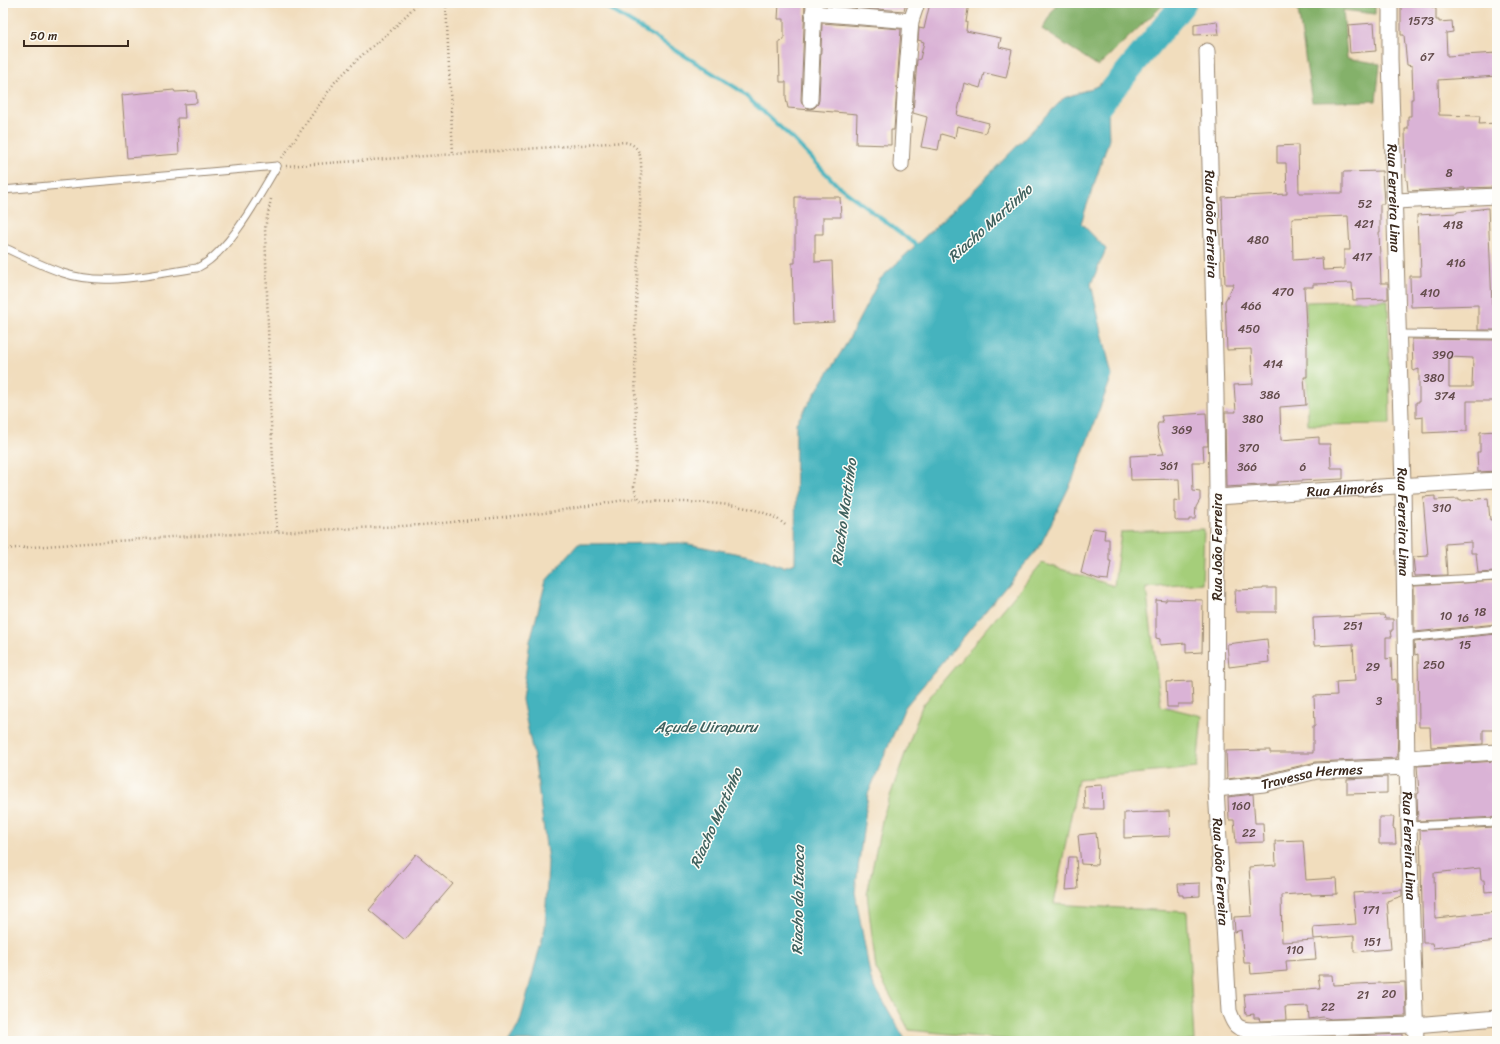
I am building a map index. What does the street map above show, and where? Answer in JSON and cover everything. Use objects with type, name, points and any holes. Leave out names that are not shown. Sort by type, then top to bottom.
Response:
[{"type":"street","points":[[901,165],[911,21],[917,3]]},
{"type":"street","name":"Rua Ferreira Lima","points":[[1390,3],[1390,58],[1396,201],[1403,485],[1407,762],[1416,1041]]},
{"type":"street","points":[[810,100],[814,8],[911,21]]},
{"type":"street","name":"Rua João Ferreira","points":[[1207,51],[1216,395],[1216,789],[1229,1010],[1237,1027],[1251,1030],[1415,1025]]},
{"type":"street","points":[[1396,201],[1497,196]]},
{"type":"street","name":"Rua Aimorés","points":[[1217,497],[1497,480]]},
{"type":"street","name":"Travessa Hermes","points":[[1216,789],[1264,784],[1317,771],[1497,752]]},
{"type":"street","points":[[1415,1025],[1497,1018]]},
{"type":"lane","points":[[3,190],[277,166]]},
{"type":"lane","points":[[3,247],[64,273],[95,279],[124,278],[197,268],[202,266],[219,251],[247,217],[277,166]]},
{"type":"lane","points":[[1399,334],[1497,335]]},
{"type":"lane","points":[[1404,582],[1494,577]]},
{"type":"lane","points":[[1405,638],[1497,629]]},
{"type":"lane","points":[[1409,826],[1497,822]]},
{"type":"path","points":[[277,166],[335,82],[361,56],[393,29],[418,3]]},
{"type":"path","points":[[446,3],[453,154]]},
{"type":"path","points":[[277,166],[624,142],[637,148],[640,158],[641,180],[635,332],[636,456],[634,487],[637,498]]},
{"type":"path","points":[[271,197],[265,228],[271,423],[277,532]]},
{"type":"path","points":[[3,549],[172,537],[429,524],[544,513],[637,498],[641,501],[725,505],[746,508],[777,517],[787,526]]},
{"type":"green space","points":[[1057,3],[1192,3],[1162,6],[1098,66],[1042,29]]},
{"type":"green space","points":[[1297,3],[1375,3],[1375,14],[1343,10],[1347,58],[1380,64],[1376,101],[1312,102]]},
{"type":"green space","points":[[1388,300],[1390,424],[1308,425],[1306,302]]},
{"type":"green space","points":[[1204,529],[1202,583],[1146,588],[1161,706],[1202,716],[1197,768],[1078,779],[1054,904],[1187,912],[1194,1041],[1021,1041],[909,1030],[876,969],[867,894],[883,816],[922,706],[1042,563],[1114,586],[1121,532]]},
{"type":"water","name":"Açude Uirapuru","points":[[1123,71],[1108,110],[1109,140],[1081,223],[1106,249],[1091,284],[1112,376],[1072,481],[1040,546],[905,707],[868,794],[855,892],[871,980],[906,1041],[508,1041],[519,1025],[545,928],[548,861],[535,763],[522,700],[530,641],[546,581],[578,544],[683,543],[760,558],[783,567],[795,563],[796,423],[845,346],[880,279],[970,194],[1064,98],[1095,87]]},
{"type":"building","points":[[779,3],[805,3],[801,100],[802,104],[809,109],[814,108],[818,104],[819,100],[822,23],[901,29],[894,130],[891,130],[891,145],[856,144],[857,114],[788,108],[786,99],[786,82],[780,82],[779,41],[784,40],[784,19],[778,19]]},
{"type":"building","points":[[823,3],[906,3],[904,11],[823,5]]},
{"type":"building","points":[[930,3],[969,3],[966,31],[1001,38],[999,47],[1012,50],[1006,78],[984,73],[980,88],[964,83],[957,115],[989,123],[985,133],[957,126],[955,138],[941,134],[938,150],[921,147],[927,117],[913,113],[917,60],[920,59],[924,42],[918,40],[919,28],[924,29]]},
{"type":"building","points":[[1404,3],[1424,3],[1436,9],[1436,20],[1439,20],[1439,22],[1452,21],[1453,32],[1446,33],[1447,56],[1497,53],[1497,76],[1438,80],[1439,115],[1480,116],[1479,124],[1497,123],[1497,187],[1408,191],[1406,180],[1405,129],[1408,129],[1408,116],[1411,116],[1411,99],[1413,99],[1412,66],[1407,65],[1404,35],[1401,35],[1401,6],[1404,6]]},
{"type":"building","points":[[1217,21],[1219,34],[1194,35],[1194,24]]},
{"type":"building","points":[[1374,23],[1376,51],[1350,53],[1348,25]]},
{"type":"building","points":[[174,90],[175,92],[196,91],[197,103],[184,104],[185,118],[177,118],[179,154],[127,158],[122,95]]},
{"type":"building","points":[[1298,145],[1299,193],[1343,193],[1343,172],[1382,171],[1384,204],[1380,204],[1379,232],[1381,283],[1388,283],[1388,299],[1353,300],[1352,283],[1313,284],[1313,287],[1304,287],[1307,346],[1307,377],[1304,377],[1306,405],[1280,407],[1281,440],[1319,437],[1319,444],[1330,444],[1331,468],[1343,468],[1343,479],[1277,482],[1277,484],[1226,487],[1225,412],[1236,412],[1234,385],[1253,384],[1251,349],[1227,350],[1225,301],[1234,284],[1225,284],[1222,197],[1287,194],[1286,163],[1277,163],[1277,146]],"holes":[[[1348,216],[1350,250],[1344,250],[1344,269],[1323,270],[1322,258],[1293,260],[1292,218]]]},
{"type":"building","points":[[795,197],[840,197],[841,217],[823,217],[823,234],[815,234],[815,262],[832,261],[834,322],[794,324],[792,263],[795,263]]},
{"type":"building","points":[[1488,208],[1492,305],[1497,305],[1497,330],[1478,330],[1478,305],[1411,307],[1410,276],[1421,276],[1420,242],[1418,242],[1417,215],[1457,213]]},
{"type":"building","points":[[1412,339],[1497,340],[1497,401],[1467,401],[1467,431],[1423,433],[1423,417],[1416,418],[1416,402],[1419,402],[1419,369],[1413,371]],"holes":[[[1449,357],[1473,358],[1472,387],[1449,387]]]},
{"type":"building","points":[[1206,413],[1208,446],[1203,446],[1204,462],[1192,462],[1193,491],[1200,492],[1200,500],[1196,507],[1195,519],[1189,519],[1189,521],[1178,521],[1175,519],[1174,500],[1180,501],[1179,479],[1131,480],[1130,456],[1164,454],[1158,436],[1157,427],[1158,423],[1163,423],[1161,416]]},
{"type":"building","points":[[1497,431],[1497,471],[1478,472],[1477,452],[1480,452],[1480,432]]},
{"type":"building","points":[[1435,496],[1435,500],[1459,499],[1459,501],[1488,498],[1490,520],[1497,519],[1497,552],[1494,552],[1495,572],[1478,573],[1476,553],[1471,553],[1471,542],[1445,544],[1447,575],[1415,576],[1413,557],[1428,556],[1423,497]]},
{"type":"building","points":[[1092,528],[1105,530],[1104,539],[1109,539],[1109,561],[1111,561],[1108,580],[1098,579],[1081,573]]},
{"type":"building","points":[[1497,581],[1497,624],[1414,632],[1414,586]]},
{"type":"building","points":[[1276,588],[1276,612],[1236,612],[1235,590]]},
{"type":"building","points":[[1166,599],[1203,600],[1202,652],[1186,653],[1186,643],[1160,645],[1160,639],[1156,638],[1156,600],[1166,601]]},
{"type":"building","points":[[1384,615],[1385,619],[1393,619],[1393,630],[1391,630],[1392,637],[1386,637],[1386,659],[1391,658],[1392,680],[1396,679],[1398,735],[1397,758],[1316,762],[1262,775],[1227,779],[1226,751],[1270,750],[1270,753],[1313,753],[1313,726],[1315,726],[1314,696],[1337,695],[1336,682],[1355,681],[1353,644],[1314,646],[1313,618]]},
{"type":"building","points":[[1497,634],[1497,730],[1483,730],[1483,744],[1431,747],[1430,727],[1419,727],[1418,654],[1415,655],[1414,642]]},
{"type":"building","points":[[1267,639],[1269,662],[1229,667],[1227,644]]},
{"type":"building","points":[[1192,681],[1193,704],[1178,704],[1178,707],[1167,707],[1166,682]]},
{"type":"building","points":[[1497,761],[1497,817],[1418,821],[1417,794],[1419,793],[1417,766]]},
{"type":"building","points":[[1387,777],[1387,793],[1347,794],[1347,779]]},
{"type":"building","points":[[1102,785],[1103,809],[1085,809],[1084,786]]},
{"type":"building","points":[[1253,794],[1255,823],[1263,823],[1264,842],[1236,843],[1234,820],[1229,820],[1228,797]]},
{"type":"building","points":[[1169,811],[1170,836],[1124,838],[1124,813]]},
{"type":"building","points":[[1379,817],[1394,817],[1393,828],[1395,829],[1396,844],[1379,844]]},
{"type":"building","points":[[1497,827],[1497,891],[1485,892],[1484,880],[1481,880],[1480,868],[1434,873],[1435,918],[1497,912],[1497,941],[1433,948],[1432,943],[1423,943],[1420,830]]},
{"type":"building","points":[[1096,833],[1098,851],[1097,865],[1081,864],[1078,835]]},
{"type":"building","points":[[1303,840],[1306,880],[1336,878],[1337,894],[1311,895],[1311,893],[1281,895],[1282,942],[1314,940],[1316,959],[1286,961],[1287,971],[1251,974],[1250,963],[1244,963],[1241,930],[1235,932],[1234,917],[1252,916],[1249,867],[1276,865],[1275,841]]},
{"type":"building","points":[[416,854],[453,884],[405,940],[369,910]]},
{"type":"building","points":[[1069,857],[1076,857],[1078,889],[1066,890]]},
{"type":"building","points":[[1200,883],[1200,896],[1183,897],[1183,895],[1179,895],[1178,884]]},
{"type":"building","points":[[1402,890],[1402,896],[1387,901],[1391,949],[1354,952],[1354,936],[1314,939],[1313,927],[1356,924],[1353,893]]},
{"type":"building","points":[[1318,975],[1332,975],[1333,985],[1405,982],[1406,1016],[1331,1019],[1323,1017],[1309,1019],[1308,1006],[1285,1007],[1286,1020],[1260,1021],[1259,1018],[1254,1018],[1254,1014],[1246,1015],[1244,994],[1320,988]]},
{"type":"building","points":[[1403,1034],[1403,1041],[1349,1041],[1348,1036]]},
{"type":"waterway","points":[[600,3],[738,89],[791,137],[837,185],[919,247]]},
{"type":"waterway","name":"Riacho Martinho","points":[[1098,107],[1184,3]]},
{"type":"water label","name":"Riacho da Itaoca","points":[[798,900]]}]
